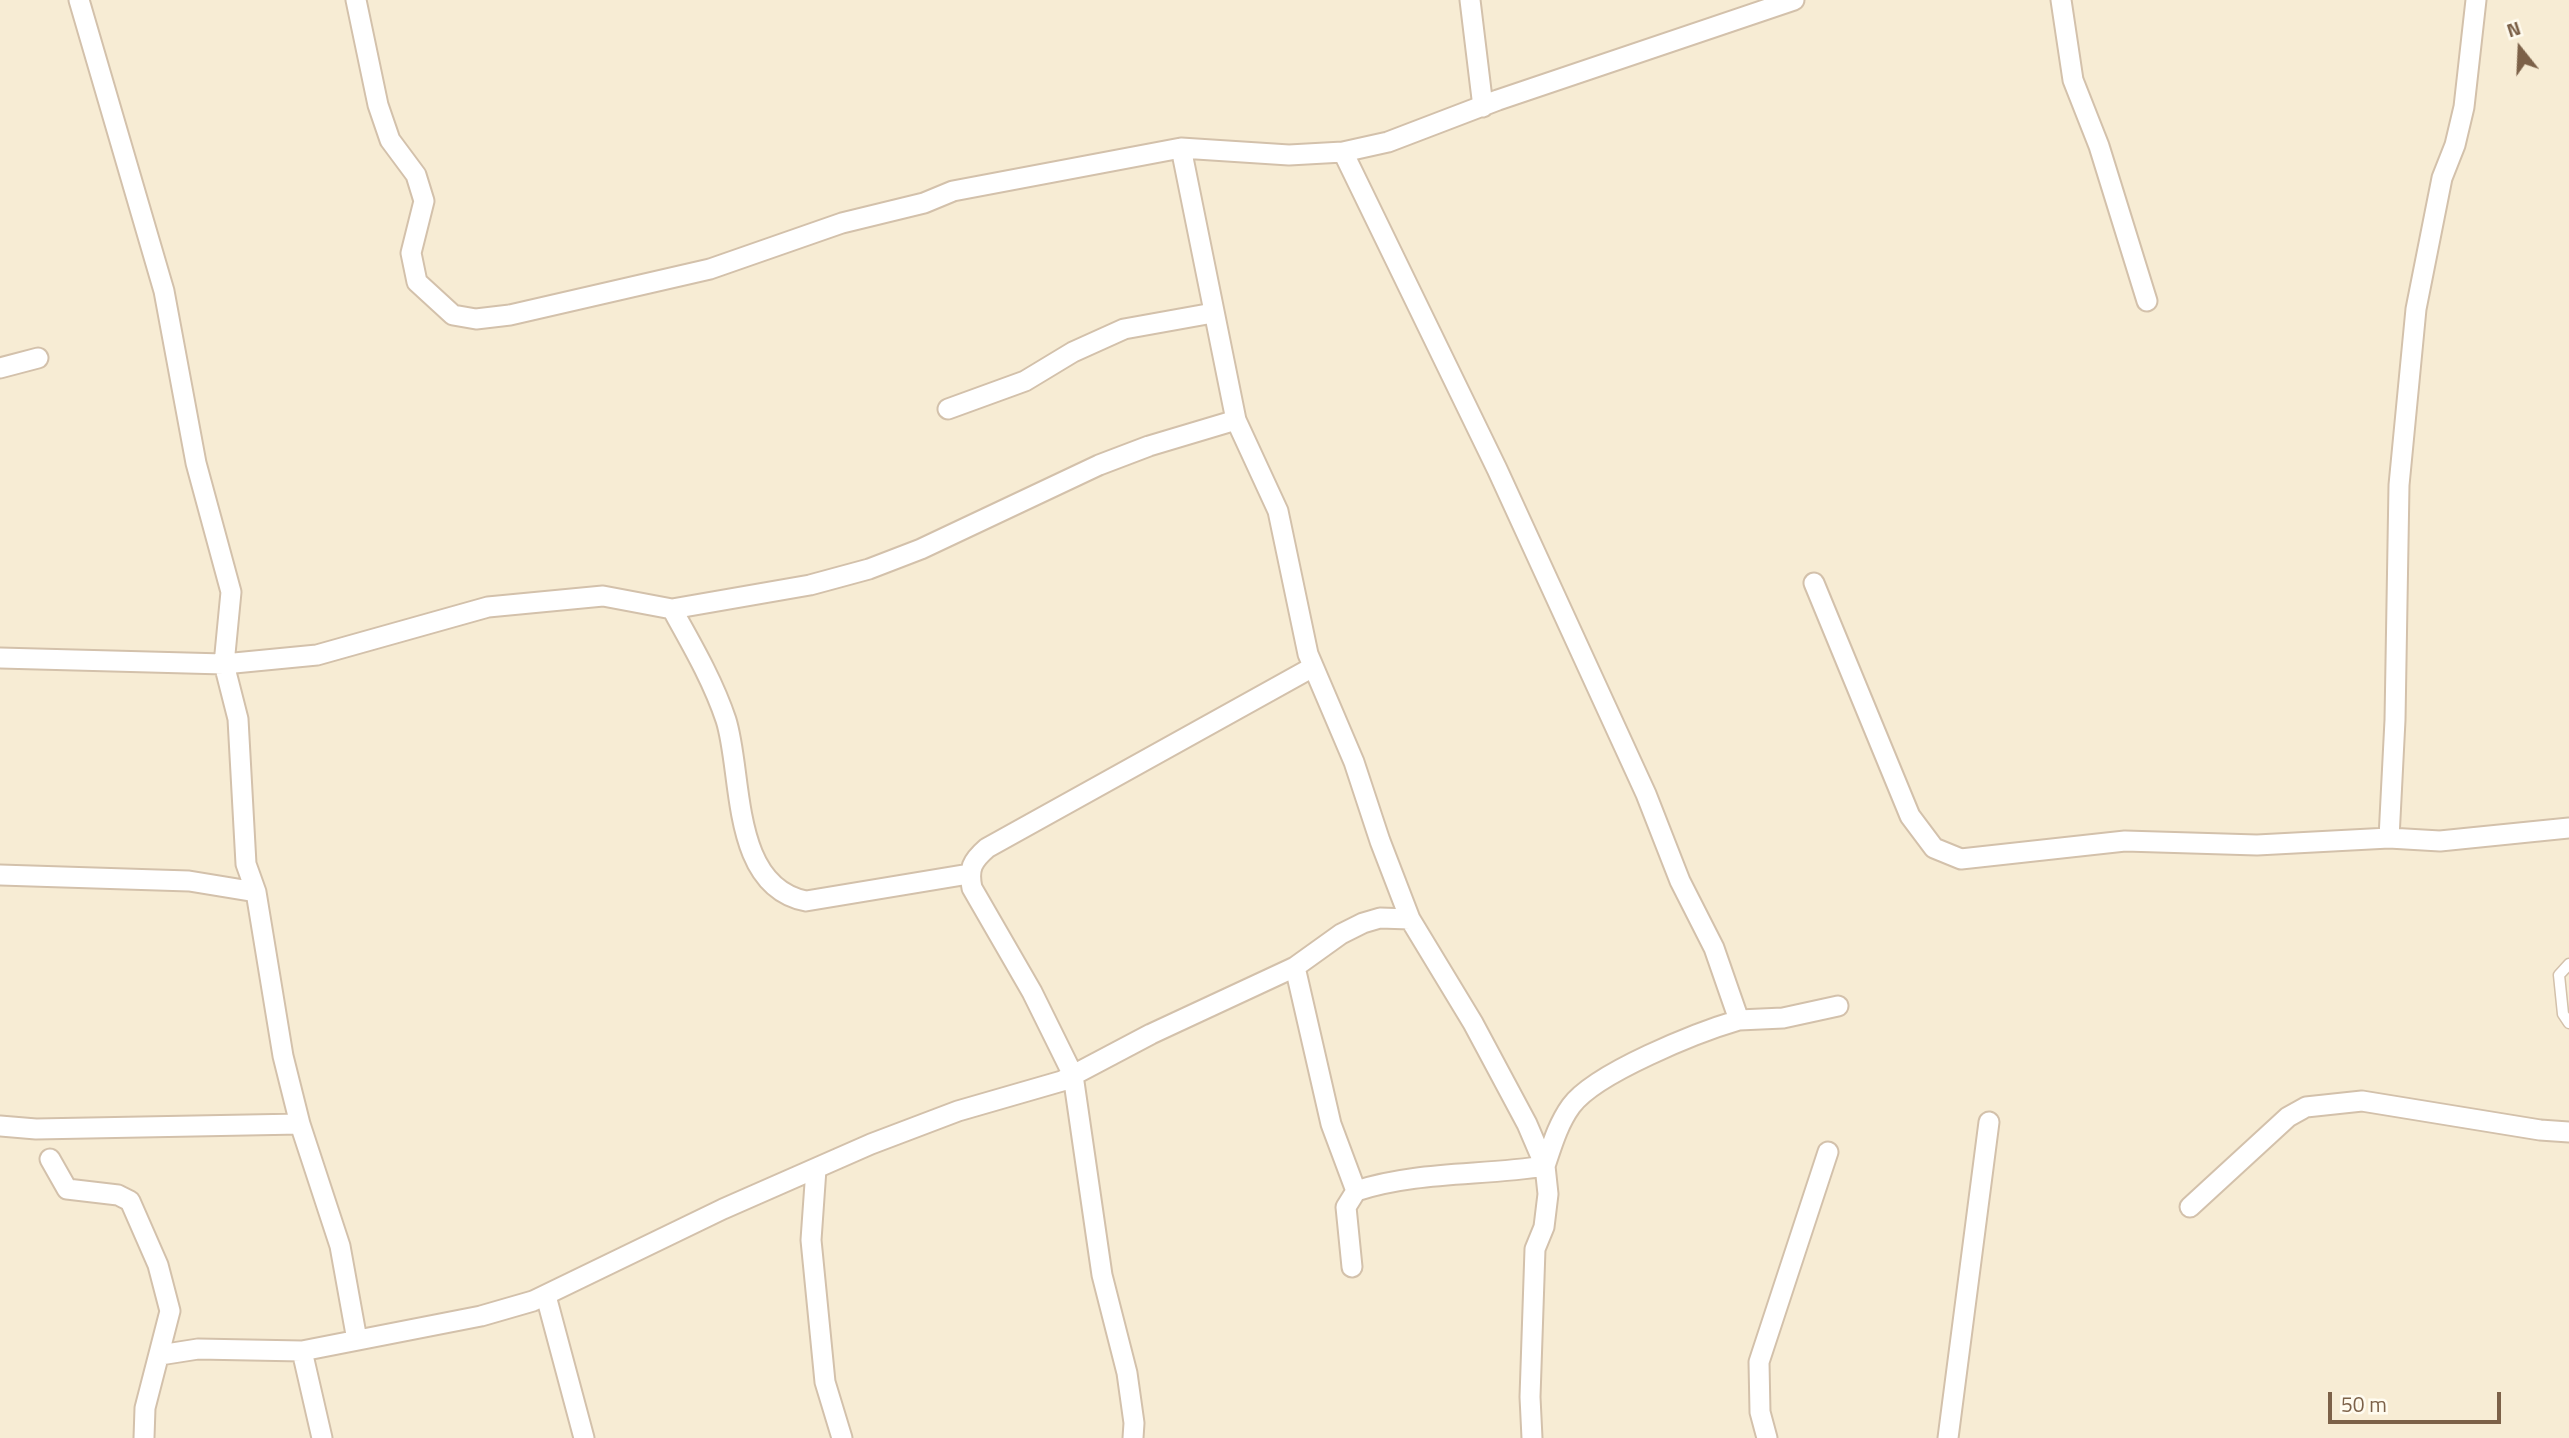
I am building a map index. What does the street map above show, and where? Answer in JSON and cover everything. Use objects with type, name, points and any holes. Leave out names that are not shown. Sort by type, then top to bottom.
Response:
[{"type":"street","points":[[79,0],[164,291],[195,463],[231,592],[224,664],[238,719],[246,864],[256,892],[284,1056],[300,1124],[340,1246],[357,1340]]},
{"type":"street","points":[[356,0],[390,140],[416,175],[424,201],[411,253],[417,282],[453,315],[476,319],[510,315],[710,269],[842,223],[925,203],[953,191],[1181,148],[1289,155],[1343,152],[1388,142],[1794,0]]},
{"type":"street","points":[[1470,0],[1483,107]]},
{"type":"street","points":[[2061,0],[2073,80],[2099,146],[2147,301]]},
{"type":"street","points":[[2389,838],[2399,485],[2416,309],[2442,178],[2455,145],[2464,107],[2476,0]]},
{"type":"street","points":[[1181,148],[1236,420],[1278,511],[1305,642],[1313,667],[1354,762],[1410,919],[1473,1023],[1527,1124],[1545,1166],[1548,1194],[1544,1227],[1535,1249],[1530,1396],[1532,1438]]},
{"type":"street","points":[[1343,152],[1497,469],[1646,794],[1680,881],[1714,948],[1739,1020]]},
{"type":"street","points":[[948,409],[1025,381],[1073,352],[1124,329],[1213,313]]},
{"type":"street","points":[[0,368],[38,358]]},
{"type":"street","points":[[0,658],[224,664],[317,655],[488,607],[603,596],[672,608],[810,585],[869,569],[921,549],[1099,465],[1149,446],[1236,420]]},
{"type":"street","points":[[1814,583],[1910,816],[1934,848],[1961,859],[2125,841],[2257,845],[2389,838],[2440,841],[2569,828]]},
{"type":"street","points":[[672,608],[702,662],[727,722],[738,807],[753,853],[776,887],[788,897],[806,901],[969,874]]},
{"type":"street","points":[[1133,1438],[1134,1423],[1127,1373],[1102,1275],[1073,1075],[1032,992],[972,888],[969,874],[973,860],[987,848],[1313,667]]},
{"type":"street","points":[[0,874],[190,881],[256,892]]},
{"type":"street","points":[[160,1355],[198,1349],[302,1351],[481,1316],[546,1296],[723,1209],[915,1126],[1073,1075],[1151,1034],[1296,967],[1342,934],[1363,923],[1380,918],[1410,919]]},
{"type":"street","points":[[1296,967],[1331,1125],[1356,1191]]},
{"type":"street","points":[[1545,1166],[1560,1125],[1572,1104],[1592,1086],[1705,1030],[1739,1020],[1783,1018],[1838,1006]]},
{"type":"street","points":[[2190,1207],[2288,1117],[2306,1107],[2362,1101],[2527,1128],[2569,1132]]},
{"type":"street","points":[[1948,1438],[1989,1122]]},
{"type":"street","points":[[0,1126],[37,1129],[300,1124]]},
{"type":"street","points":[[1767,1438],[1760,1412],[1759,1363],[1828,1152]]},
{"type":"street","points":[[50,1159],[67,1189],[118,1195],[130,1201],[136,1209],[167,1290],[170,1311],[145,1408],[144,1438]]},
{"type":"street","points":[[1352,1267],[1346,1207],[1356,1191],[1408,1177],[1467,1175],[1545,1166]]},
{"type":"street","points":[[816,1169],[811,1240],[825,1382],[842,1438]]},
{"type":"street","points":[[546,1296],[584,1438]]},
{"type":"street","points":[[302,1351],[322,1438]]},
{"type":"lane","points":[[2569,964],[2559,975],[2563,1014],[2569,1023]]},
{"type":"shaded area","points":[[0,0],[2569,0],[2569,1438],[0,1438]]}]
